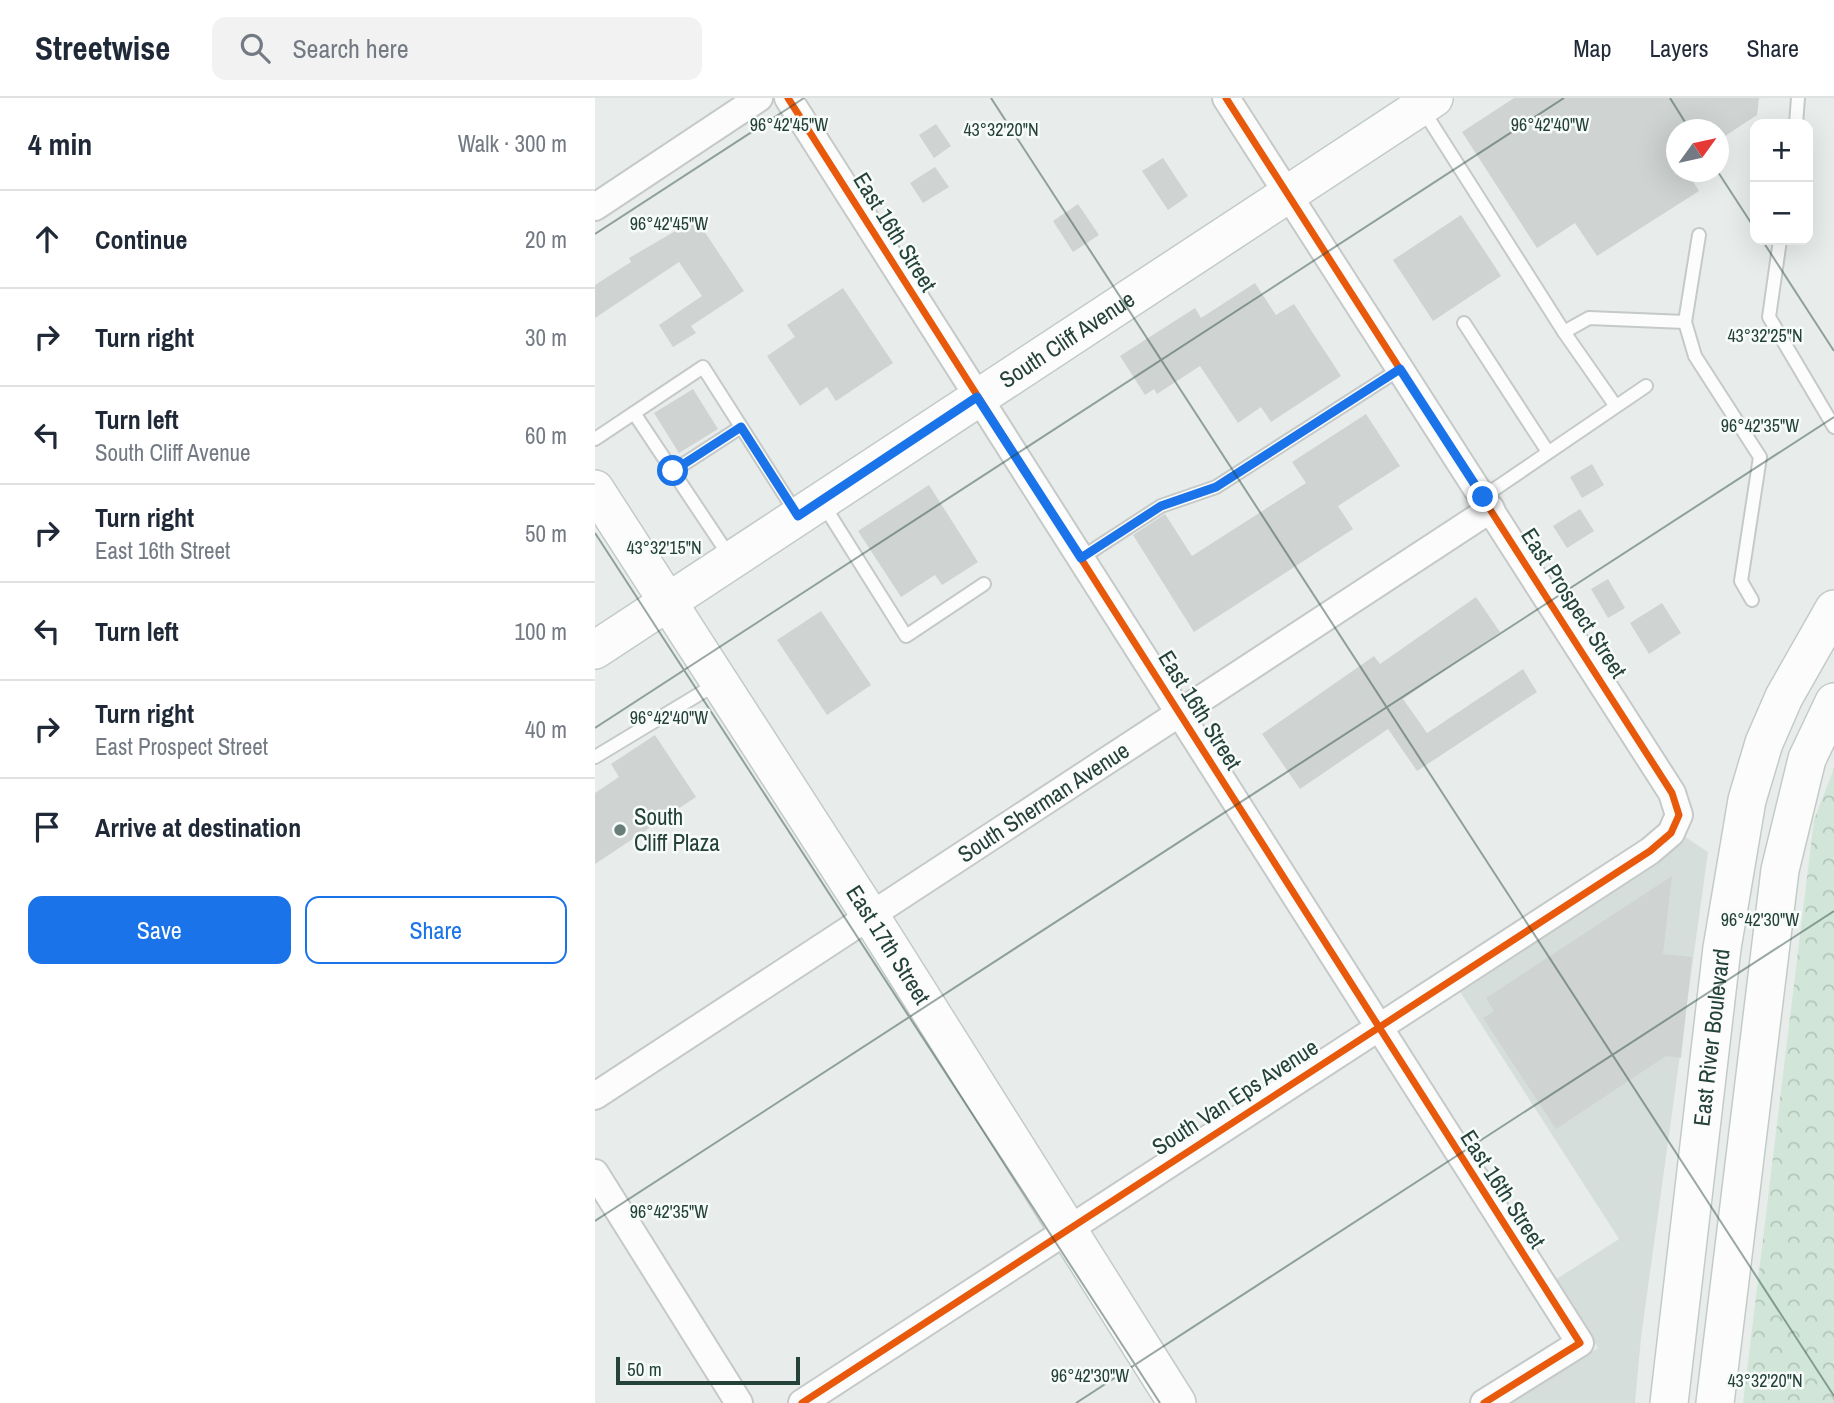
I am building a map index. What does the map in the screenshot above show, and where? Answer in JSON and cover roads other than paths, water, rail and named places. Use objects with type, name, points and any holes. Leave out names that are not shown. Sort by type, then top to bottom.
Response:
[{"type":"main road","name":"South Cliff Avenue","points":[[595,650],[1427,102]]},
{"type":"main road","name":"East 17th Street","points":[[595,489],[871,917],[1177,1403]]},
{"type":"main road","name":"East River Boulevard","points":[[1669,1403],[1722,948],[1747,800],[1764,743],[1784,697],[1834,609]]},
{"type":"main road","name":"East River Boulevard","points":[[1715,1403],[1780,870],[1807,760],[1834,702]]},
{"type":"street","points":[[595,207],[759,98]]},
{"type":"street","name":"East 16th Street","points":[[788,98],[1181,714],[1377,1029],[1580,1343],[1484,1403]]},
{"type":"street","name":"East Prospect Street","points":[[1226,98],[1672,793],[1679,815]]},
{"type":"street","name":"South Sherman Avenue","points":[[595,1096],[1181,714],[1487,503]]},
{"type":"street","name":"South Van Eps Avenue","points":[[802,1403],[1067,1227],[1650,851],[1671,833],[1679,815]]},
{"type":"street","points":[[595,1173],[739,1403]]},
{"type":"lane","points":[[1796,119],[1798,98]]},
{"type":"lane","points":[[1427,102],[1564,332],[1615,405]]},
{"type":"lane","points":[[1699,235],[1685,322],[1695,356],[1760,457],[1741,581],[1752,600]]},
{"type":"lane","points":[[1779,245],[1769,317],[1834,427]]},
{"type":"lane","points":[[1564,332],[1589,318],[1685,322]]},
{"type":"lane","points":[[1464,323],[1548,452]]},
{"type":"lane","points":[[595,439],[703,367],[741,427],[810,509],[906,636],[984,584]]},
{"type":"lane","points":[[1081,558],[1161,506],[1216,487],[1400,369]]},
{"type":"lane","points":[[1487,503],[1548,452],[1646,386]]},
{"type":"lane","points":[[634,413],[732,560]]},
{"type":"lane","points":[[673,471],[741,427]]},
{"type":"lane","points":[[595,757],[719,682]]},
{"type":"place","name":"South Cliff Plaza","points":[[620,830]]}]
